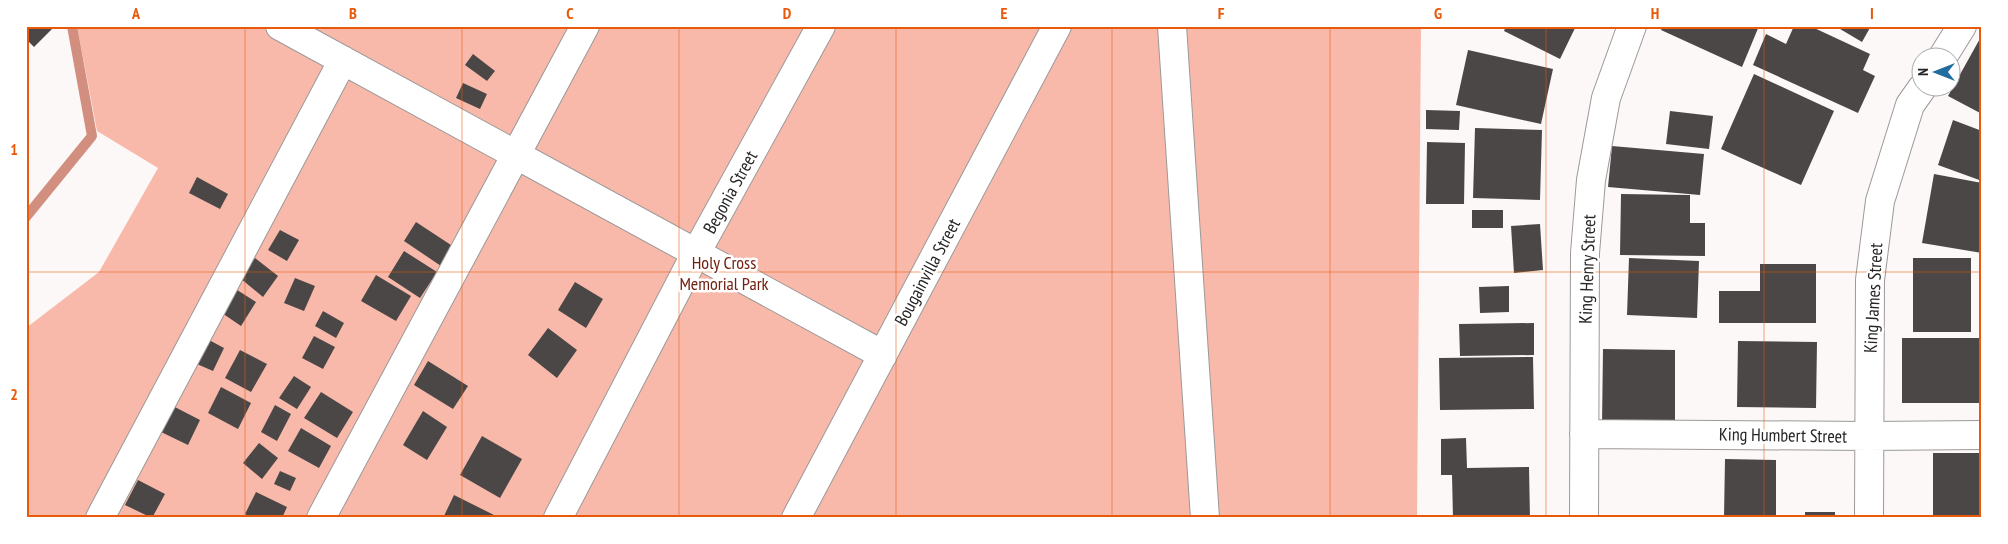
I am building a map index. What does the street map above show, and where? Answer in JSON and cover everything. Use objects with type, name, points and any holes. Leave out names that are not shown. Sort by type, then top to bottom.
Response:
[{"type":"street","points":[[280,26],[883,355]]},
{"type":"street","points":[[321,518],[585,26]]},
{"type":"street","name":"Begonia Street","points":[[558,518],[696,253],[821,26]]},
{"type":"street","name":"Bougainvilla Street","points":[[796,518],[1057,26]]},
{"type":"street","points":[[1172,26],[1205,518]]},
{"type":"street","name":"King Henry Street","points":[[1584,518],[1585,253],[1591,180],[1606,98],[1632,26]]},
{"type":"street","points":[[1948,48],[1962,26]]},
{"type":"street","points":[[100,518],[343,60]]},
{"type":"street","name":"King James Street","points":[[1870,518],[1870,280],[1880,201],[1910,105],[1915,98]]},
{"type":"street","name":"King Humbert Street","points":[[1584,434],[1982,435]]},
{"type":"green space","name":"Holy Cross Memorial Park","points":[[77,26],[1421,26],[1417,518],[26,518],[26,328],[99,272],[158,168],[97,131]]},
{"type":"building","points":[[31,26],[51,26],[53,28],[34,47],[26,39],[26,31]]},
{"type":"building","points":[[1506,26],[1576,26],[1560,59],[1504,31]]},
{"type":"building","points":[[1663,26],[1759,26],[1742,67],[1661,30]]},
{"type":"building","points":[[1794,26],[1810,26],[1870,54],[1863,70],[1875,76],[1858,113],[1753,65],[1766,34],[1786,44]]},
{"type":"building","points":[[1835,26],[1871,26],[1862,42]]},
{"type":"building","points":[[1982,35],[1982,114],[1952,98],[1960,98],[1960,74]]},
{"type":"building","points":[[1468,50],[1553,69],[1541,124],[1456,105]]},
{"type":"building","points":[[473,54],[495,71],[487,81],[465,65]]},
{"type":"building","points":[[1754,74],[1834,111],[1801,185],[1721,149]]},
{"type":"building","points":[[463,83],[487,94],[480,109],[456,98]]},
{"type":"building","points":[[1426,110],[1460,111],[1459,130],[1426,129]]},
{"type":"building","points":[[1670,111],[1713,116],[1709,149],[1666,144]]},
{"type":"building","points":[[1953,120],[1982,131],[1982,181],[1938,165]]},
{"type":"building","points":[[1475,128],[1542,130],[1540,200],[1473,198]]},
{"type":"building","points":[[1427,142],[1465,143],[1464,204],[1426,204]]},
{"type":"building","points":[[1612,146],[1704,154],[1700,195],[1608,187]]},
{"type":"building","points":[[1934,174],[1982,183],[1982,253],[1922,243]]},
{"type":"building","points":[[197,177],[228,194],[220,209],[189,193]]},
{"type":"building","points":[[1621,194],[1690,195],[1690,223],[1705,223],[1705,256],[1620,255]]},
{"type":"building","points":[[1472,210],[1503,210],[1503,228],[1472,228]]},
{"type":"building","points":[[416,222],[454,247],[441,266],[404,241]]},
{"type":"building","points":[[1540,224],[1543,270],[1514,273],[1511,226]]},
{"type":"building","points":[[280,230],[299,240],[287,261],[268,250]]},
{"type":"building","points":[[404,251],[437,272],[420,298],[388,277]]},
{"type":"building","points":[[255,258],[278,276],[263,297],[240,278]]},
{"type":"building","points":[[1629,258],[1699,261],[1697,318],[1627,315]]},
{"type":"building","points":[[1913,258],[1971,258],[1971,332],[1913,332]]},
{"type":"building","points":[[1760,264],[1816,264],[1816,323],[1719,323],[1719,291],[1760,291]]},
{"type":"building","points":[[376,275],[411,296],[396,321],[361,301]]},
{"type":"building","points":[[295,278],[315,286],[304,311],[284,303]]},
{"type":"building","points":[[575,282],[603,299],[586,328],[558,310]]},
{"type":"building","points":[[1509,286],[1509,312],[1480,313],[1479,287]]},
{"type":"building","points":[[234,288],[256,302],[241,326],[219,311]]},
{"type":"building","points":[[323,311],[344,323],[336,338],[315,326]]},
{"type":"building","points":[[1534,323],[1534,355],[1460,356],[1459,324]]},
{"type":"building","points":[[548,328],[577,350],[557,378],[528,355]]},
{"type":"building","points":[[314,336],[335,347],[323,369],[302,358]]},
{"type":"building","points":[[1902,338],[1982,338],[1982,403],[1902,403]]},
{"type":"building","points":[[209,340],[224,348],[213,371],[197,364]]},
{"type":"building","points":[[1738,341],[1817,342],[1816,408],[1737,407]]},
{"type":"building","points":[[1603,349],[1675,350],[1675,426],[1602,425]]},
{"type":"building","points":[[240,350],[267,364],[251,392],[225,378]]},
{"type":"building","points":[[1533,357],[1534,409],[1440,410],[1439,358]]},
{"type":"building","points":[[428,361],[468,386],[453,409],[414,385]]},
{"type":"building","points":[[294,376],[311,387],[297,409],[279,398]]},
{"type":"building","points":[[221,387],[251,403],[238,429],[208,413]]},
{"type":"building","points":[[321,392],[353,412],[337,438],[304,418]]},
{"type":"building","points":[[171,405],[200,420],[188,445],[159,431]]},
{"type":"building","points":[[275,405],[291,414],[277,441],[261,432]]},
{"type":"building","points":[[423,411],[447,427],[427,460],[403,445]]},
{"type":"building","points":[[301,428],[331,446],[319,468],[288,451]]},
{"type":"building","points":[[482,436],[522,459],[500,498],[460,475]]},
{"type":"building","points":[[1466,438],[1467,468],[1529,467],[1530,518],[1453,518],[1452,475],[1441,475],[1441,439]]},
{"type":"building","points":[[259,443],[278,458],[262,479],[243,463]]},
{"type":"building","points":[[1933,453],[1982,453],[1982,518],[1933,518]]},
{"type":"building","points":[[1725,459],[1776,460],[1776,518],[1724,518]]},
{"type":"building","points":[[280,471],[296,478],[290,491],[274,484]]},
{"type":"building","points":[[138,480],[165,494],[152,518],[125,505]]},
{"type":"building","points":[[256,492],[287,507],[282,518],[252,518],[245,514]]},
{"type":"building","points":[[454,495],[500,518],[443,518]]},
{"type":"building","points":[[1805,512],[1835,512],[1835,518],[1805,518]]},
{"type":"waterway","points":[[26,217],[92,136],[72,26]]}]
